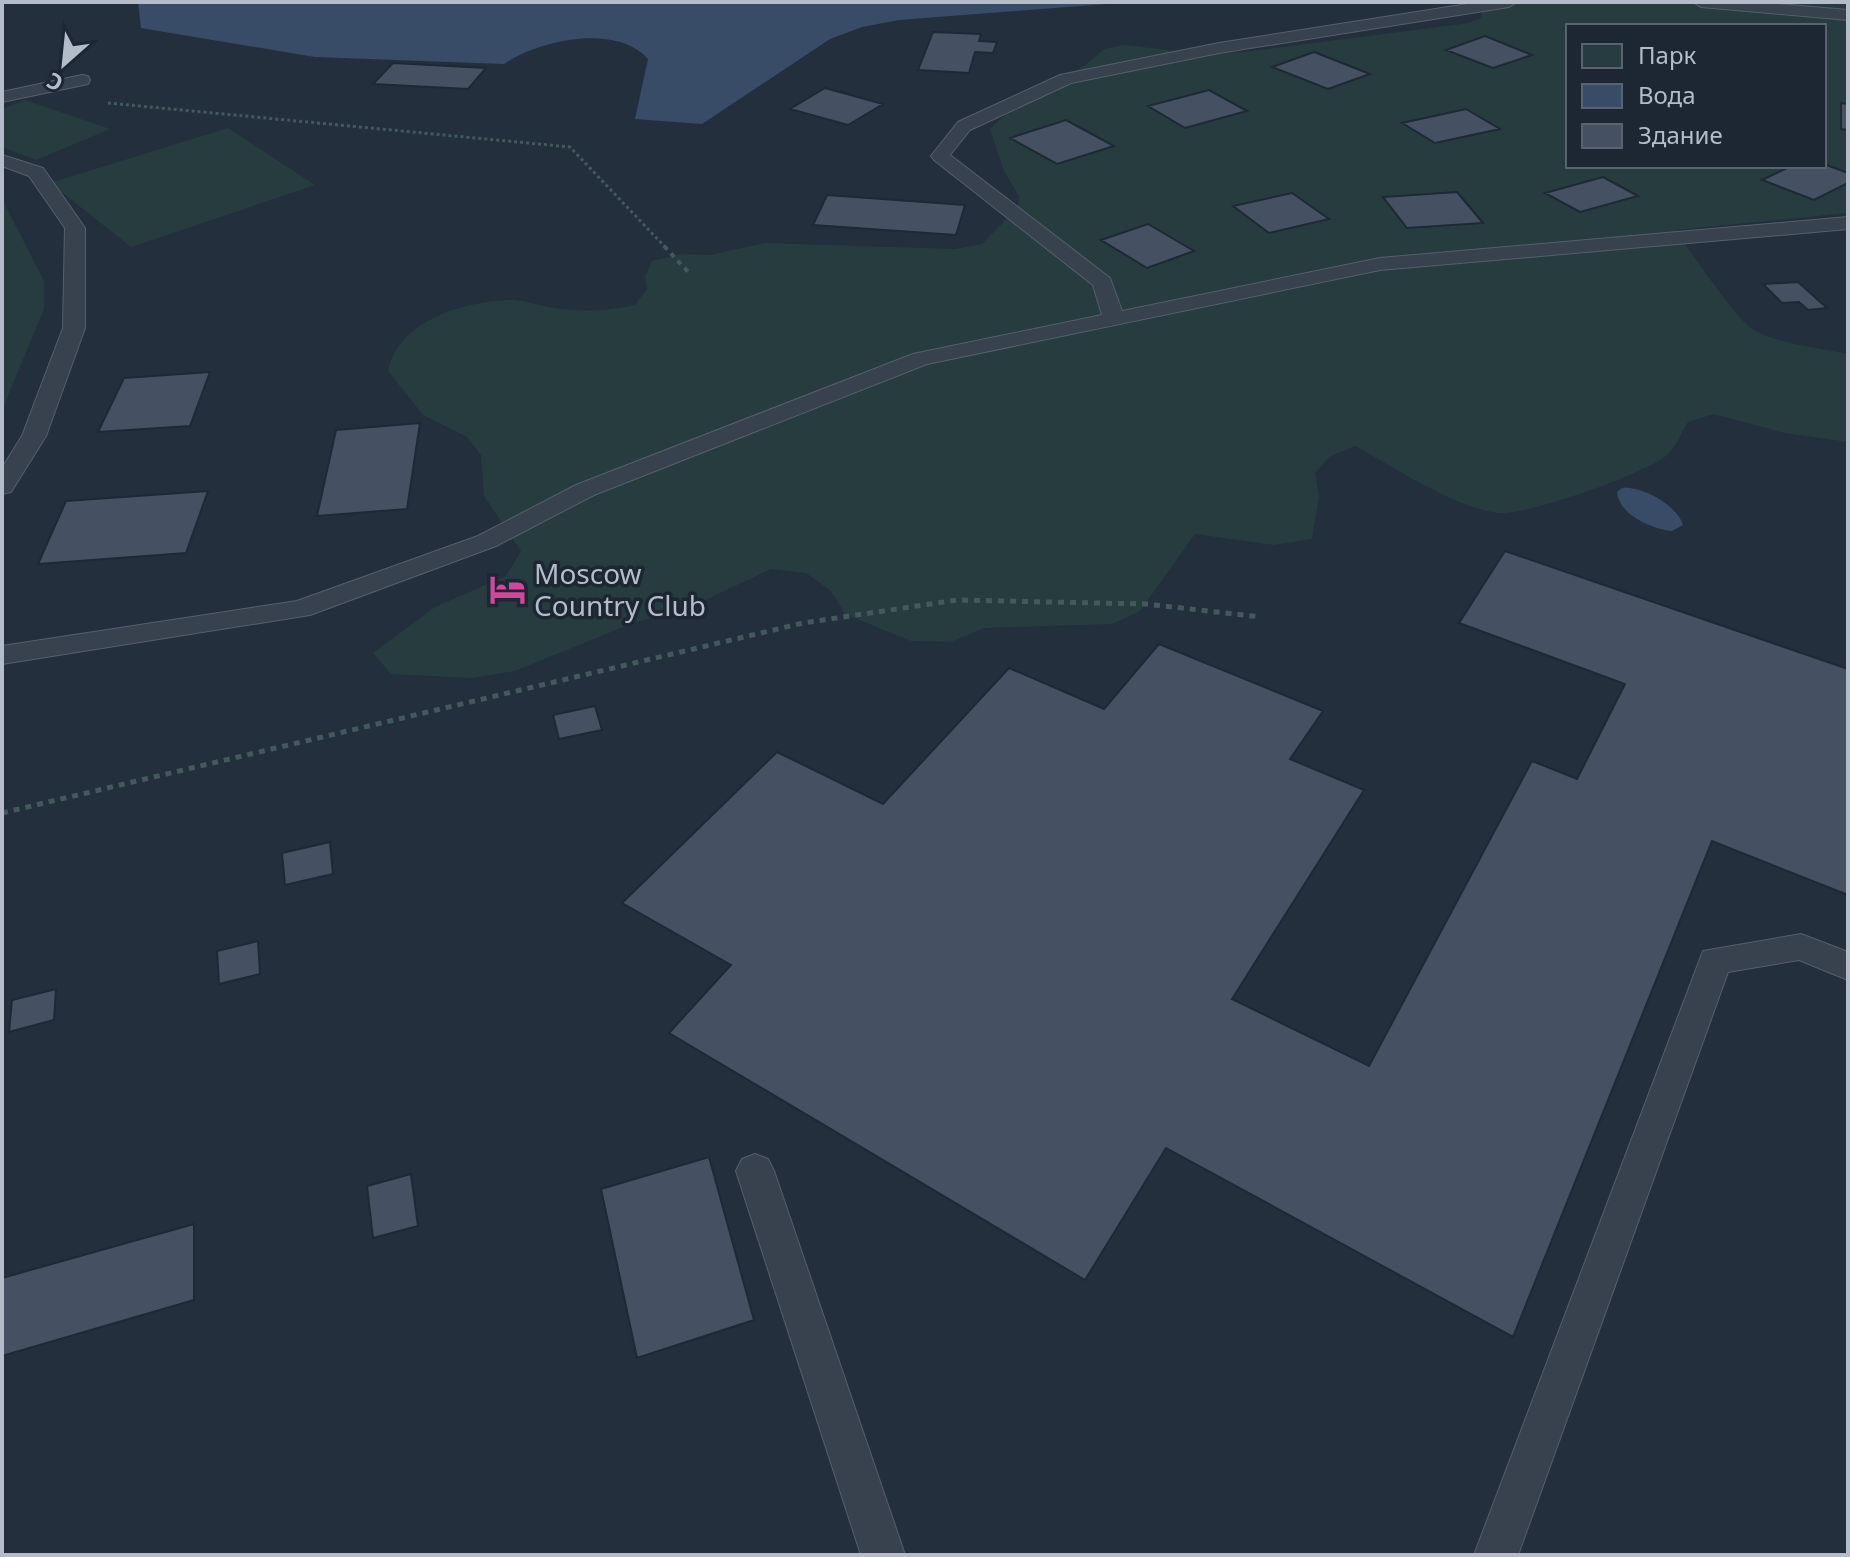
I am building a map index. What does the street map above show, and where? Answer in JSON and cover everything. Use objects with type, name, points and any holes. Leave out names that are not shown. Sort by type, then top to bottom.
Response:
[{"type":"lane","points":[[1114,320],[1103,282],[940,156],[964,126],[1066,79],[1219,48],[1509,2]]},
{"type":"lane","points":[[1701,2],[1848,15]]},
{"type":"lane","points":[[2,97],[82,80]]},
{"type":"lane","points":[[2,160],[36,172],[75,228],[74,328],[34,436],[2,487]]},
{"type":"lane","points":[[2,655],[301,609],[487,541],[585,490],[921,359],[1380,264],[1848,223]]},
{"type":"lane","points":[[1496,1555],[1715,961],[1801,947],[1848,966]]},
{"type":"lane","points":[[755,1171],[883,1555]]},
{"type":"path","points":[[94,102],[570,147],[690,274]]},
{"type":"path","points":[[2,813],[803,623],[957,600],[1146,604],[1261,617]]},
{"type":"green space","points":[[1483,2],[1848,2],[1848,213],[1676,230],[1724,298],[1752,329],[1785,341],[1848,354],[1848,442],[1785,433],[1714,414],[1688,422],[1669,453],[1639,471],[1558,501],[1498,513],[1442,494],[1355,446],[1329,457],[1315,473],[1319,497],[1312,539],[1274,545],[1195,534],[1140,611],[1112,624],[984,628],[951,642],[911,641],[845,614],[831,591],[806,573],[771,569],[701,602],[628,625],[515,671],[472,678],[391,674],[373,653],[435,607],[506,576],[521,551],[484,496],[481,455],[467,437],[423,415],[388,371],[395,353],[406,338],[437,316],[495,301],[517,300],[578,310],[635,305],[647,289],[645,276],[652,261],[681,254],[710,255],[765,243],[955,249],[982,244],[1018,208],[1019,196],[1004,171],[990,129],[1010,111],[1084,66],[1104,49],[1124,45],[1195,53],[1244,52],[1469,23],[1481,18]]},
{"type":"green space","points":[[25,100],[110,129],[36,160],[2,147],[2,109]]},
{"type":"green space","points":[[228,128],[315,185],[131,247],[50,183]]},
{"type":"green space","points":[[2,199],[44,281],[44,309],[2,410]]},
{"type":"water","points":[[138,2],[1132,2],[899,20],[862,27],[830,39],[702,124],[635,119],[648,59],[634,48],[617,41],[598,38],[557,42],[519,55],[504,64],[315,57],[141,28]]},
{"type":"water","points":[[1622,488],[1639,490],[1658,498],[1674,510],[1683,525],[1672,531],[1638,519],[1619,500],[1617,492]]},
{"type":"building","points":[[933,32],[981,34],[979,41],[997,42],[993,53],[975,52],[969,73],[918,70]]},
{"type":"building","points":[[1485,36],[1532,55],[1493,68],[1446,50]]},
{"type":"building","points":[[1314,52],[1370,74],[1328,89],[1272,67]]},
{"type":"building","points":[[393,63],[486,68],[468,89],[373,84]]},
{"type":"building","points":[[825,88],[883,104],[848,125],[790,109]]},
{"type":"building","points":[[1209,90],[1247,111],[1185,128],[1148,106]]},
{"type":"building","points":[[1841,103],[1848,104],[1848,130],[1841,129]]},
{"type":"building","points":[[1466,109],[1500,129],[1435,143],[1402,123]]},
{"type":"building","points":[[1066,120],[1114,146],[1057,164],[1010,138]]},
{"type":"building","points":[[1826,165],[1848,173],[1848,183],[1814,200],[1762,180],[1787,168],[1826,168]]},
{"type":"building","points":[[1603,177],[1638,196],[1580,212],[1545,193]]},
{"type":"building","points":[[1457,192],[1483,223],[1407,228],[1383,197]]},
{"type":"building","points":[[1292,193],[1329,219],[1269,233],[1233,206]]},
{"type":"building","points":[[827,195],[965,205],[956,235],[813,225]]},
{"type":"building","points":[[1148,224],[1194,251],[1147,268],[1101,240]]},
{"type":"building","points":[[1798,282],[1827,308],[1808,310],[1799,302],[1782,303],[1763,284]]},
{"type":"building","points":[[210,372],[190,426],[98,432],[124,378]]},
{"type":"building","points":[[420,423],[407,509],[317,516],[336,430]]},
{"type":"building","points":[[208,491],[186,553],[38,564],[66,501]]},
{"type":"building","points":[[1505,551],[1848,669],[1848,895],[1712,841],[1513,1337],[1166,1148],[1085,1280],[669,1033],[731,965],[622,903],[777,752],[883,804],[1009,668],[1104,709],[1159,644],[1323,711],[1290,759],[1364,790],[1232,999],[1369,1066],[1532,761],[1577,779],[1625,684],[1459,623]]},
{"type":"building","points":[[595,706],[602,730],[559,739],[553,715]]},
{"type":"building","points":[[330,842],[333,874],[285,885],[282,853]]},
{"type":"building","points":[[258,941],[260,974],[219,984],[217,951]]},
{"type":"building","points":[[56,989],[54,1020],[9,1032],[12,1000]]},
{"type":"building","points":[[709,1157],[754,1320],[637,1358],[601,1189]]},
{"type":"building","points":[[411,1174],[418,1226],[373,1238],[367,1186]]},
{"type":"building","points":[[194,1224],[194,1300],[2,1356],[2,1278]]},
{"type":"place","name":"Moscow Country Club","points":[[508,589]]}]
